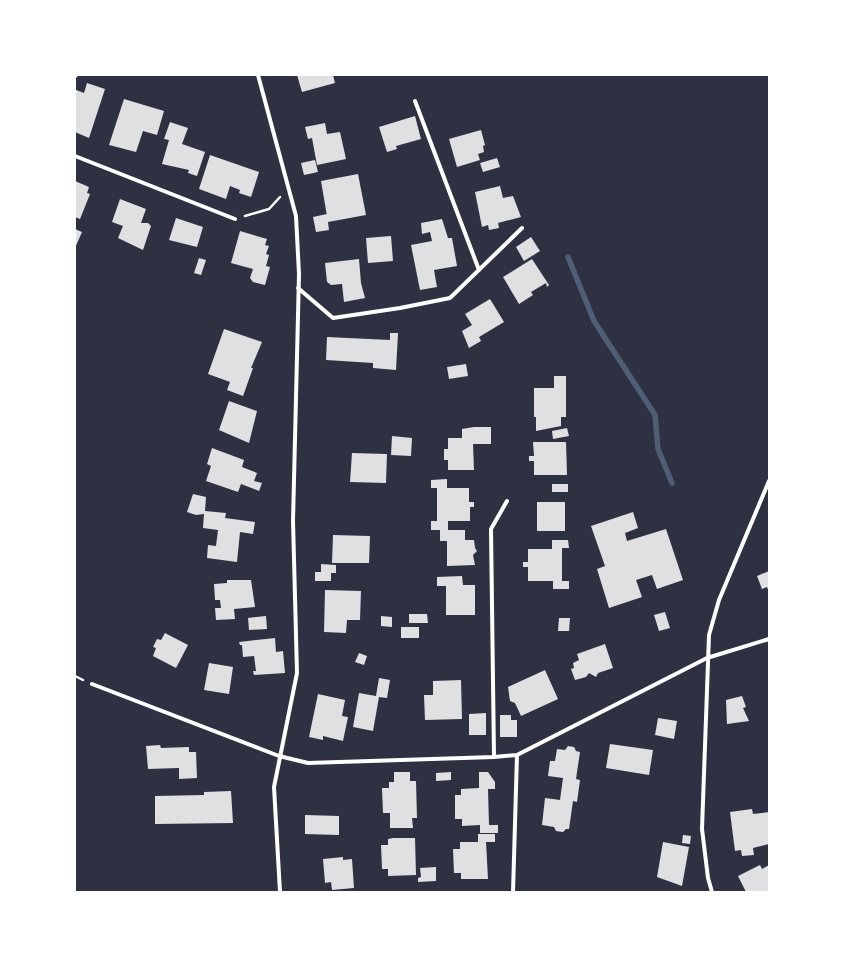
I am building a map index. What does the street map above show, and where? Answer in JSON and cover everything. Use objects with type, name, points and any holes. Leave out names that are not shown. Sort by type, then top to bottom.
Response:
[{"type":"street","points":[[258,75],[296,216],[299,274],[293,521],[297,674],[279,756],[274,787],[280,892]]},
{"type":"street","points":[[415,100],[479,270]]},
{"type":"street","points":[[75,156],[235,220]]},
{"type":"street","points":[[298,288],[333,318],[400,308],[450,298],[522,228]]},
{"type":"street","points":[[712,892],[708,878],[702,829],[708,635],[720,600],[769,480]]},
{"type":"street","points":[[494,757],[491,529],[507,502]]},
{"type":"street","points":[[92,684],[279,756],[308,763],[494,757],[517,755],[707,658],[769,639]]},
{"type":"street","points":[[513,892],[517,755]]},
{"type":"path","points":[[235,220],[269,209],[279,198],[286,182]]},
{"type":"building","points":[[297,75],[333,75],[335,83],[302,92]]},
{"type":"building","points":[[87,83],[105,89],[89,138],[75,132],[76,90],[84,93]]},
{"type":"building","points":[[124,99],[164,111],[157,135],[143,131],[136,152],[109,145]]},
{"type":"building","points":[[415,116],[421,139],[396,146],[397,149],[387,152],[379,127]]},
{"type":"building","points":[[170,122],[188,128],[182,144],[205,152],[197,176],[188,173],[189,170],[162,164],[169,140],[164,139]]},
{"type":"building","points":[[325,123],[327,134],[340,132],[346,159],[317,165],[312,138],[308,139],[305,127]]},
{"type":"building","points":[[481,130],[485,145],[483,146],[484,152],[478,154],[480,160],[457,167],[449,139]]},
{"type":"building","points":[[210,155],[259,172],[251,197],[239,193],[240,190],[230,186],[226,199],[199,189]]},
{"type":"building","points":[[497,158],[500,167],[483,172],[480,163]]},
{"type":"building","points":[[315,160],[318,172],[304,175],[301,163]]},
{"type":"building","points":[[358,174],[366,215],[328,222],[321,181]]},
{"type":"building","points":[[75,181],[89,187],[87,193],[90,194],[80,219],[75,217]]},
{"type":"building","points":[[500,186],[503,198],[513,196],[521,217],[498,223],[499,228],[489,230],[488,225],[482,227],[475,192]]},
{"type":"building","points":[[120,199],[146,209],[141,223],[148,223],[151,226],[143,250],[118,238],[123,226],[112,222]]},
{"type":"building","points":[[327,214],[329,230],[316,232],[313,217]]},
{"type":"building","points":[[176,218],[203,227],[197,247],[169,240]]},
{"type":"building","points":[[442,219],[448,238],[452,238],[457,266],[434,270],[437,287],[420,290],[411,245],[432,241],[430,232],[422,234],[421,223]]},
{"type":"building","points":[[75,229],[82,232],[75,248]]},
{"type":"building","points":[[240,231],[267,239],[265,245],[269,246],[266,254],[269,255],[266,266],[270,267],[265,285],[253,282],[250,278],[253,269],[231,263]]},
{"type":"building","points":[[391,236],[393,261],[368,263],[366,238]]},
{"type":"building","points":[[531,237],[540,251],[524,261],[516,247]]},
{"type":"building","points":[[199,258],[206,260],[201,275],[194,273]]},
{"type":"building","points":[[359,259],[361,283],[365,298],[344,302],[342,284],[331,285],[327,282],[325,263]]},
{"type":"building","points":[[532,259],[549,285],[547,287],[546,283],[531,292],[533,295],[519,304],[503,277]]},
{"type":"building","points":[[490,299],[504,322],[479,337],[481,341],[469,348],[462,331],[472,325],[465,314]]},
{"type":"building","points":[[224,329],[262,342],[251,368],[253,368],[243,396],[227,390],[230,382],[208,374]]},
{"type":"building","points":[[390,333],[398,333],[396,370],[373,368],[373,363],[326,360],[327,337],[390,340]]},
{"type":"building","points":[[466,364],[468,376],[449,379],[447,367]]},
{"type":"building","points":[[554,376],[566,376],[566,417],[561,417],[561,426],[536,431],[536,417],[534,417],[534,388],[554,388]]},
{"type":"building","points":[[229,401],[257,411],[249,443],[219,430]]},
{"type":"building","points":[[491,427],[491,444],[473,444],[474,470],[448,470],[448,460],[444,460],[444,449],[448,449],[448,438],[462,438],[462,429]]},
{"type":"building","points":[[567,428],[569,436],[553,439],[552,431]]},
{"type":"building","points":[[392,436],[412,438],[411,456],[391,455]]},
{"type":"building","points":[[533,442],[566,442],[567,475],[534,475],[534,461],[529,461],[529,456],[534,456]]},
{"type":"building","points":[[212,448],[244,460],[242,467],[257,473],[254,481],[262,483],[259,491],[241,484],[238,492],[206,481],[211,466],[207,464]]},
{"type":"building","points":[[352,453],[387,454],[386,483],[350,482]]},
{"type":"building","points":[[447,479],[447,488],[469,488],[469,502],[474,502],[474,507],[470,507],[470,521],[448,521],[448,530],[465,530],[465,540],[474,540],[477,551],[473,555],[475,565],[447,566],[447,541],[440,541],[440,530],[431,530],[431,521],[437,521],[437,488],[431,488],[431,480]]},
{"type":"building","points":[[552,484],[568,484],[568,492],[552,492]]},
{"type":"building","points":[[193,494],[206,497],[205,511],[226,513],[225,518],[255,522],[253,534],[240,532],[237,562],[207,558],[208,545],[216,546],[218,530],[203,528],[204,514],[196,515],[187,512]]},
{"type":"building","points":[[537,502],[565,502],[565,531],[537,531]]},
{"type":"building","points":[[633,512],[638,528],[625,533],[627,541],[666,529],[683,580],[657,589],[652,575],[636,580],[642,597],[609,608],[597,569],[605,566],[591,526]]},
{"type":"building","points":[[333,535],[370,536],[369,563],[332,563]]},
{"type":"building","points":[[552,540],[568,540],[569,548],[562,548],[562,581],[569,581],[569,589],[553,589],[553,581],[528,581],[528,567],[523,567],[523,562],[528,562],[528,549],[552,549]]},
{"type":"building","points":[[321,564],[336,565],[336,573],[331,573],[331,581],[315,581],[315,572],[321,572]]},
{"type":"building","points":[[769,571],[769,592],[767,587],[762,589],[757,576]]},
{"type":"building","points":[[462,576],[463,585],[475,585],[475,615],[446,615],[446,586],[437,586],[437,577]]},
{"type":"building","points":[[227,580],[251,580],[255,607],[234,609],[235,619],[216,620],[215,608],[221,608],[220,600],[215,600],[214,584],[227,583]]},
{"type":"building","points":[[325,590],[361,591],[360,620],[347,620],[346,633],[324,632]]},
{"type":"building","points":[[665,612],[670,628],[659,631],[654,615]]},
{"type":"building","points":[[409,614],[427,614],[428,623],[409,623]]},
{"type":"building","points":[[266,616],[267,629],[249,630],[248,618]]},
{"type":"building","points":[[381,616],[392,617],[392,627],[381,626]]},
{"type":"building","points":[[559,618],[570,618],[569,631],[558,631]]},
{"type":"building","points":[[401,627],[419,627],[419,638],[401,638]]},
{"type":"building","points":[[165,633],[188,645],[176,668],[153,656],[156,648],[153,647],[157,639],[161,640]]},
{"type":"building","points":[[275,638],[276,652],[283,651],[285,673],[254,675],[253,671],[256,671],[254,656],[243,657],[242,645],[240,645],[239,642]]},
{"type":"building","points":[[605,644],[613,668],[598,673],[596,677],[589,673],[586,677],[575,680],[571,669],[574,668],[573,663],[579,660],[577,654]]},
{"type":"building","points":[[359,653],[367,656],[364,665],[355,662]]},
{"type":"building","points":[[209,663],[233,667],[229,694],[204,690]]},
{"type":"building","points":[[545,670],[558,699],[521,716],[515,703],[510,701],[508,687]]},
{"type":"building","points":[[379,678],[390,680],[387,698],[379,697],[373,731],[353,727],[359,693],[376,696]]},
{"type":"building","points":[[461,680],[462,719],[425,720],[424,695],[433,695],[433,681]]},
{"type":"building","points":[[318,694],[345,700],[342,716],[348,717],[343,741],[323,736],[323,740],[309,737]]},
{"type":"building","points":[[742,696],[746,707],[743,708],[749,721],[727,724],[726,700]]},
{"type":"building","points":[[486,713],[486,735],[469,735],[469,714]]},
{"type":"building","points":[[500,715],[511,715],[511,720],[517,720],[517,737],[500,737]]},
{"type":"building","points":[[658,718],[677,721],[674,739],[655,735]]},
{"type":"building","points":[[610,744],[653,750],[649,775],[606,768]]},
{"type":"building","points":[[160,745],[161,748],[189,747],[189,752],[196,752],[197,778],[179,779],[179,768],[148,769],[146,746]]},
{"type":"building","points":[[568,746],[574,747],[576,751],[580,752],[576,779],[580,780],[577,802],[573,801],[569,829],[566,829],[563,832],[556,831],[554,827],[542,825],[545,798],[560,800],[563,778],[548,776],[550,761],[555,761],[557,749],[565,750]]},
{"type":"building","points":[[394,772],[410,772],[410,781],[416,781],[417,818],[412,818],[413,828],[390,828],[390,813],[383,813],[382,788],[389,788],[389,782],[394,782]]},
{"type":"building","points":[[451,772],[451,780],[436,781],[436,773]]},
{"type":"building","points":[[479,772],[488,772],[495,782],[495,789],[488,789],[489,825],[498,825],[498,833],[480,833],[480,825],[462,826],[462,819],[455,819],[455,795],[461,795],[461,789],[479,788]]},
{"type":"building","points":[[231,791],[233,823],[155,824],[155,796],[204,795],[204,792]]},
{"type":"building","points":[[752,809],[753,814],[769,812],[769,844],[753,848],[754,855],[742,856],[741,850],[735,851],[730,812]]},
{"type":"building","points":[[305,815],[339,816],[339,835],[305,834]]},
{"type":"building","points":[[478,834],[495,834],[495,842],[486,842],[488,879],[461,879],[461,873],[454,873],[453,849],[460,849],[460,842],[478,842]]},
{"type":"building","points":[[683,835],[691,836],[690,844],[682,843]]},
{"type":"building","points":[[415,838],[416,875],[388,876],[388,869],[382,869],[381,845],[388,845],[388,839]]},
{"type":"building","points":[[663,842],[689,847],[682,886],[657,877]]},
{"type":"building","points":[[343,857],[343,860],[352,859],[354,888],[332,890],[331,882],[325,883],[323,859]]},
{"type":"building","points":[[760,865],[762,869],[769,865],[769,892],[746,892],[738,876]]},
{"type":"building","points":[[436,867],[436,881],[418,882],[418,878],[421,877],[420,868]]},
{"type":"waterway","points":[[568,257],[594,321],[655,415],[658,449],[672,483]]}]
